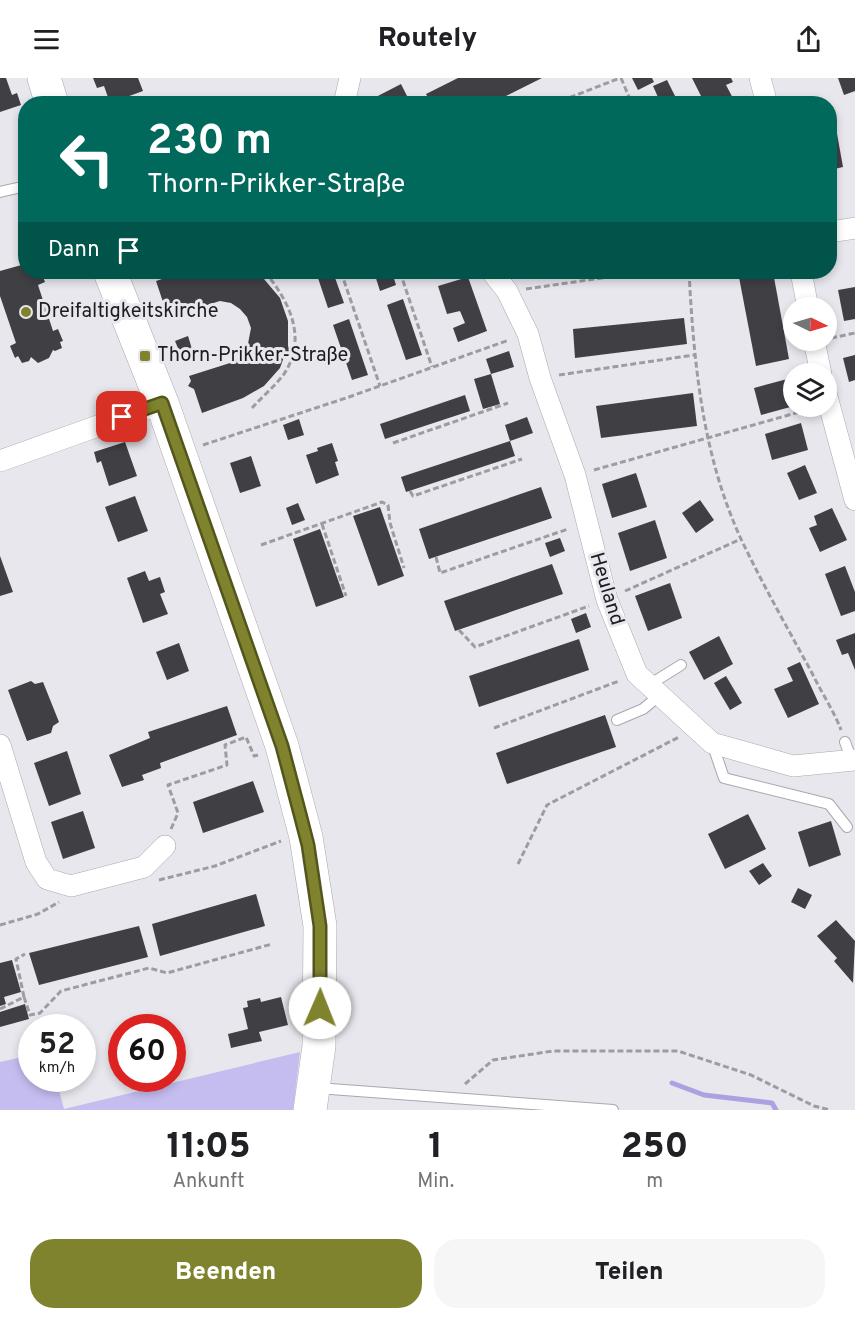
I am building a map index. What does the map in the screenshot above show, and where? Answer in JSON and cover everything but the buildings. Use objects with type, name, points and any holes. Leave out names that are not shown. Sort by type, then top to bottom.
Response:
[{"type":"main road","points":[[44,78],[50,96]]},
{"type":"main road","points":[[113,279],[162,403],[282,746],[308,845],[320,926],[321,990],[312,1099]]},
{"type":"street","points":[[347,96],[350,78]]},
{"type":"street","points":[[760,78],[765,96]]},
{"type":"street","points":[[837,231],[855,228]]},
{"type":"street","name":"Heuland","points":[[498,279],[507,291],[528,334],[540,378],[575,475],[607,600],[649,685],[704,736],[793,766],[850,754]]},
{"type":"street","points":[[802,279],[806,297]]},
{"type":"street","points":[[0,461],[162,403]]},
{"type":"street","points":[[833,417],[855,500]]},
{"type":"street","points":[[0,745],[36,861],[47,879],[71,886],[144,867],[165,846]]},
{"type":"lane","points":[[0,192],[18,188]]},
{"type":"lane","points":[[617,720],[643,709],[649,685],[681,665]]},
{"type":"lane","points":[[704,736],[724,778],[829,804],[847,827]]},
{"type":"lane","points":[[312,1099],[450,1098],[613,1110]]},
{"type":"path","points":[[574,96],[620,78],[628,96]]},
{"type":"path","points":[[252,408],[285,372],[294,348],[295,323],[286,300],[271,279]]},
{"type":"path","points":[[343,279],[380,386]]},
{"type":"path","points":[[402,279],[432,368]]},
{"type":"path","points":[[507,291],[593,279]]},
{"type":"path","points":[[689,279],[693,355],[707,438],[725,500],[741,539],[838,724],[850,754]]},
{"type":"path","points":[[837,337],[855,333]]},
{"type":"path","points":[[179,452],[380,386],[528,334]]},
{"type":"path","points":[[540,378],[693,355]]},
{"type":"path","points":[[393,443],[508,403]]},
{"type":"path","points":[[575,475],[783,416]]},
{"type":"path","points":[[410,491],[413,496],[522,459]]},
{"type":"path","points":[[261,545],[382,502],[388,506],[390,523],[404,568]]},
{"type":"path","points":[[322,523],[346,596]]},
{"type":"path","points":[[436,557],[440,573],[587,523]]},
{"type":"path","points":[[459,630],[475,647],[607,600],[741,539]]},
{"type":"path","points":[[494,728],[649,685]]},
{"type":"path","points":[[518,864],[547,805],[704,736]]},
{"type":"path","points":[[165,846],[178,813],[168,785],[227,765],[225,745],[246,737],[254,756],[282,746]]},
{"type":"path","points":[[25,954],[16,960],[30,1015],[40,1013],[61,991],[149,968],[167,973],[272,944]]},
{"type":"path","points":[[0,1009],[24,997]]},
{"type":"path","points":[[450,1098],[494,1060],[554,1051],[678,1051],[752,1076],[814,1106],[830,1110]]},
{"type":"shaded area","points":[[300,1052],[293,1110],[0,1110],[0,1062],[18,1058],[18,1092],[59,1092],[64,1109],[134,1092],[186,1092],[186,1080]]},
{"type":"waterway","points":[[672,1083],[704,1095],[772,1103],[776,1110]]},
{"type":"place","name":"Dreifaltigkeitskirche","points":[[26,312]]},
{"type":"place","name":"Thorn-Prikker-Straße","points":[[145,356]]},
{"type":"route","points":[[122,417],[162,403],[282,746],[308,845],[320,926],[320,1008]]}]
